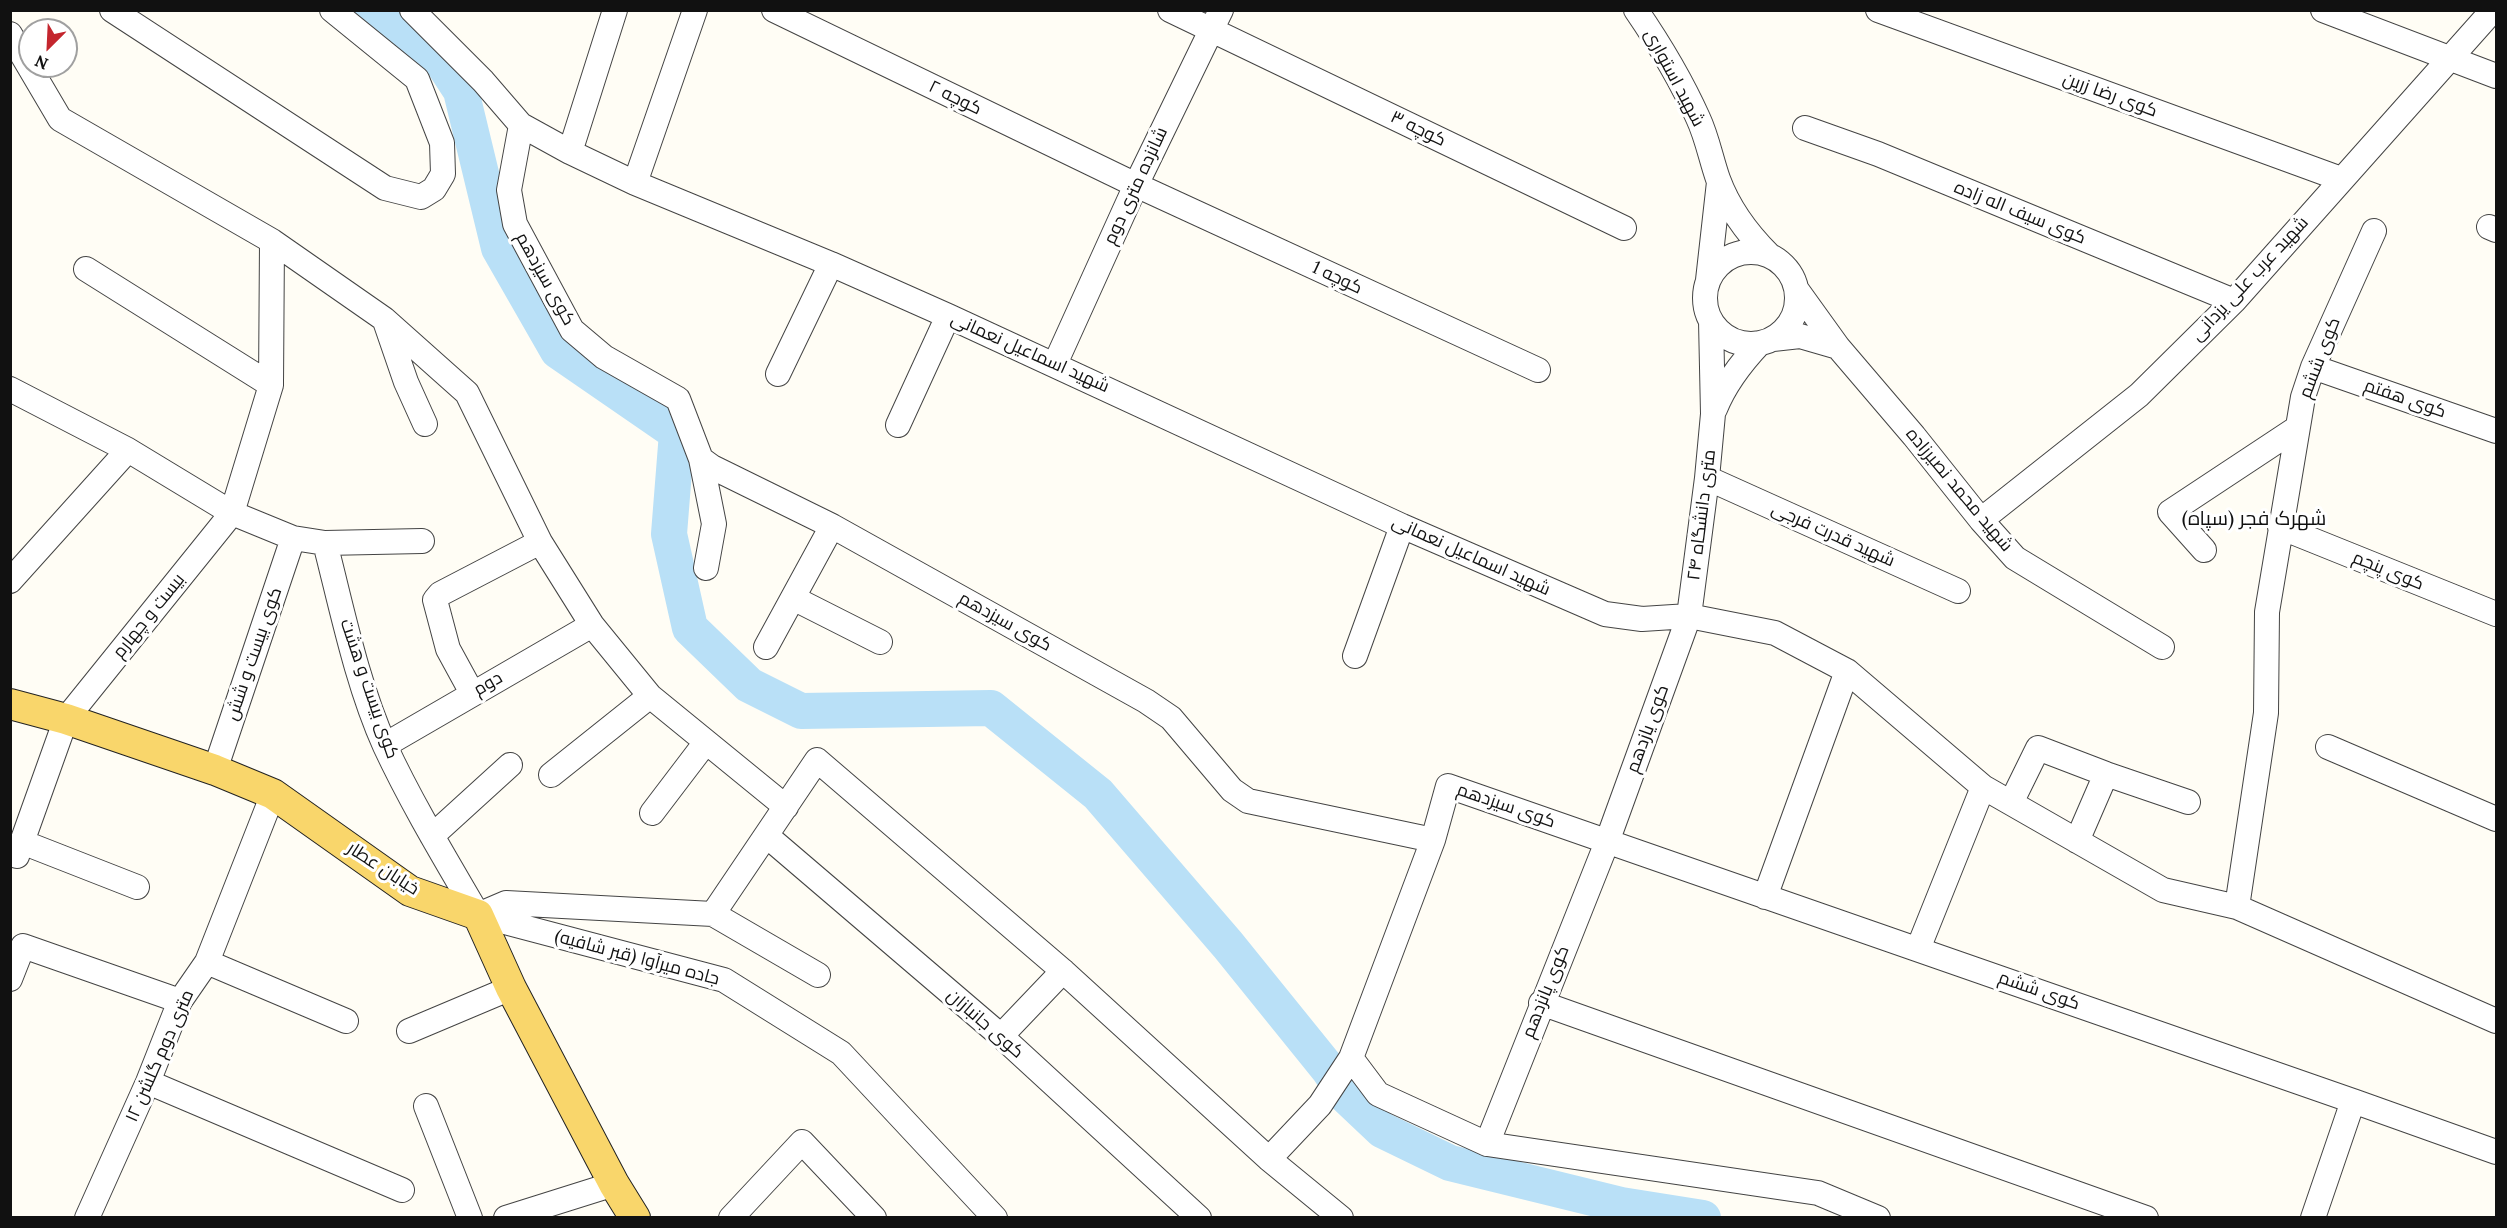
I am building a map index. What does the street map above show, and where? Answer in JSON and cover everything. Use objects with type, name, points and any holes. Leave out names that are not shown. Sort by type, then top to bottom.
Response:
[{"type":"main road","name":"خیابان عطار","points":[[10,704],[66,719],[215,770],[273,794],[410,891],[478,915]]},
{"type":"main road","points":[[478,915],[511,988],[614,1184],[635,1218]]},
{"type":"street","points":[[112,10],[385,188],[421,197],[434,189],[443,174],[442,143],[417,79],[333,10]]},
{"type":"street","name":"شهید اسماعیل نعمانی","points":[[412,10],[483,81],[521,125],[570,152],[634,183],[831,264],[948,316],[1402,526],[1605,614],[1642,619],[1689,616],[1775,633],[1847,670],[1983,788],[2163,890],[2237,907],[2496,1021]]},
{"type":"street","points":[[570,152],[615,10]]},
{"type":"street","points":[[634,183],[695,10]]},
{"type":"street","name":"کوچه ۲","points":[[774,10],[1136,185]]},
{"type":"street","name":"کوچه ۳","points":[[1170,10],[1217,20],[1624,228]]},
{"type":"street","name":"شهید استواری","points":[[1636,10],[1660,45],[1699,120],[1719,182],[1746,232],[1769,255]]},
{"type":"street","name":"کوی رضا زرین","points":[[1878,10],[2341,179]]},
{"type":"street","points":[[2323,10],[2496,76]]},
{"type":"street","name":"شهید عرب علی یزدانی","points":[[1981,520],[2139,395],[2234,301],[2493,10]]},
{"type":"street","name":"شانزده متری دوم","points":[[1055,364],[1136,185],[1217,20]]},
{"type":"street","points":[[10,34],[60,119],[272,241],[384,319],[467,393],[540,542],[592,625],[650,696],[786,807]]},
{"type":"street","name":"کوی سیزدهم","points":[[521,125],[509,190],[515,224],[572,330],[604,357],[678,399],[701,459],[724,474],[832,526],[1146,701],[1171,718],[1232,790],[1248,801],[1432,840],[1448,786],[1607,842]]},
{"type":"street","name":"کوی سیف اله زاده","points":[[1805,128],[1878,154],[2234,301]]},
{"type":"street","name":"شهید استواری","points":[[1708,280],[1719,182]]},
{"type":"street","name":"کوچه 1","points":[[1136,185],[1538,370]]},
{"type":"street","name":"کوی ششم","points":[[2237,907],[2266,713],[2267,612],[2302,397],[2313,367],[2374,231]]},
{"type":"street","points":[[232,513],[271,385],[272,241]]},
{"type":"street","points":[[1766,341],[1784,330],[1793,319],[1797,305],[1797,290],[1792,276],[1782,263],[1769,255],[1755,251],[1739,253],[1726,258],[1715,268],[1708,280],[1705,294],[1706,308],[1711,321],[1720,332],[1732,340],[1746,344],[1800,336],[1838,347]]},
{"type":"street","points":[[778,374],[831,264]]},
{"type":"street","points":[[86,269],[271,385]]},
{"type":"street","name":"شهید محمد نصیرزاده","points":[[1797,290],[1838,347],[2015,558],[2162,647]]},
{"type":"street","points":[[898,425],[948,316]]},
{"type":"street","points":[[384,319],[406,382],[425,424]]},
{"type":"street","name":"۲۴ متری دانشگاه","points":[[1689,616],[1713,414],[1711,321]]},
{"type":"street","name":"۲۴ متری دانشگاه","points":[[1713,414],[1728,382],[1743,361],[1766,341]]},
{"type":"street","name":"کوی هفتم","points":[[2313,367],[2496,431]]},
{"type":"street","points":[[10,389],[128,450],[232,513],[293,538],[325,543],[422,541]]},
{"type":"street","points":[[2204,550],[2170,512],[2297,428]]},
{"type":"street","points":[[10,581],[128,450]]},
{"type":"street","points":[[701,459],[714,524],[706,568]]},
{"type":"street","name":"شهید قدرت فرجی","points":[[1707,478],[1958,591]]},
{"type":"street","name":"بیست و چهارم","points":[[137,887],[19,849],[66,719],[232,513]]},
{"type":"street","points":[[766,647],[832,526]]},
{"type":"street","points":[[1355,656],[1402,526]]},
{"type":"street","name":"کوی پنچم","points":[[2280,527],[2496,614]]},
{"type":"street","name":"کوی بیست و شش","points":[[215,770],[293,538]]},
{"type":"street","points":[[472,693],[448,649],[435,600],[440,594],[540,542]]},
{"type":"street","name":"کوی بیست و هشت","points":[[325,543],[353,654],[385,745],[432,836],[478,915]]},
{"type":"street","points":[[793,597],[880,642]]},
{"type":"street","name":"کوی یازدهم","points":[[1607,842],[1689,616]]},
{"type":"street","name":"دوم","points":[[385,745],[592,625]]},
{"type":"street","points":[[1765,897],[1847,670]]},
{"type":"street","points":[[551,775],[650,696]]},
{"type":"street","points":[[652,813],[706,742]]},
{"type":"street","points":[[2328,747],[2496,819]]},
{"type":"street","points":[[2011,803],[2038,748],[2188,802]]},
{"type":"street","points":[[713,914],[817,760],[1063,971],[1269,1159],[1341,1218]]},
{"type":"street","points":[[432,836],[510,765]]},
{"type":"street","points":[[2077,841],[2106,774]]},
{"type":"street","points":[[1918,949],[1983,788]]},
{"type":"street","name":"۱۲ متری دوم گلشن","points":[[93,1216],[180,1001],[207,963],[273,794]]},
{"type":"street","name":"کوی جانبازان","points":[[767,836],[1001,1036],[1199,1218]]},
{"type":"street","points":[[1269,1159],[1320,1105],[1351,1058],[1432,840]]},
{"type":"street","name":"کوی ششم","points":[[1607,842],[2496,1152]]},
{"type":"street","name":"کوی پانزدهم","points":[[1487,1144],[1541,1003],[1607,842]]},
{"type":"street","points":[[478,915],[506,903],[713,914],[818,975]]},
{"type":"street","name":"جاده میرآوا (قبر شافیه)","points":[[478,915],[724,980],[842,1053],[995,1218]]},
{"type":"street","points":[[10,979],[23,946],[180,1001]]},
{"type":"street","points":[[207,963],[346,1021]]},
{"type":"street","points":[[1001,1036],[1063,971]]},
{"type":"street","points":[[409,1031],[511,988]]},
{"type":"street","points":[[1541,1003],[2146,1218]]},
{"type":"street","points":[[1351,1058],[1378,1094],[1487,1144],[1818,1193],[1878,1218]]},
{"type":"street","points":[[148,1082],[402,1190]]},
{"type":"street","points":[[2313,1218],[2353,1101]]},
{"type":"street","points":[[426,1106],[470,1218]]},
{"type":"street","points":[[731,1218],[802,1142],[874,1218]]},
{"type":"street","points":[[506,1218],[614,1184]]},
{"type":"waterway","points":[[366,10],[442,62],[461,91],[499,248],[558,351],[677,433],[669,534],[690,628],[749,685],[801,711],[991,708],[1098,794],[1228,945],[1329,1070],[1346,1096],[1382,1130],[1450,1163],[1621,1205],[1703,1218]]},
{"type":"district","name":"شهرک فجر (سپاه)","points":[[2254,519]]}]
